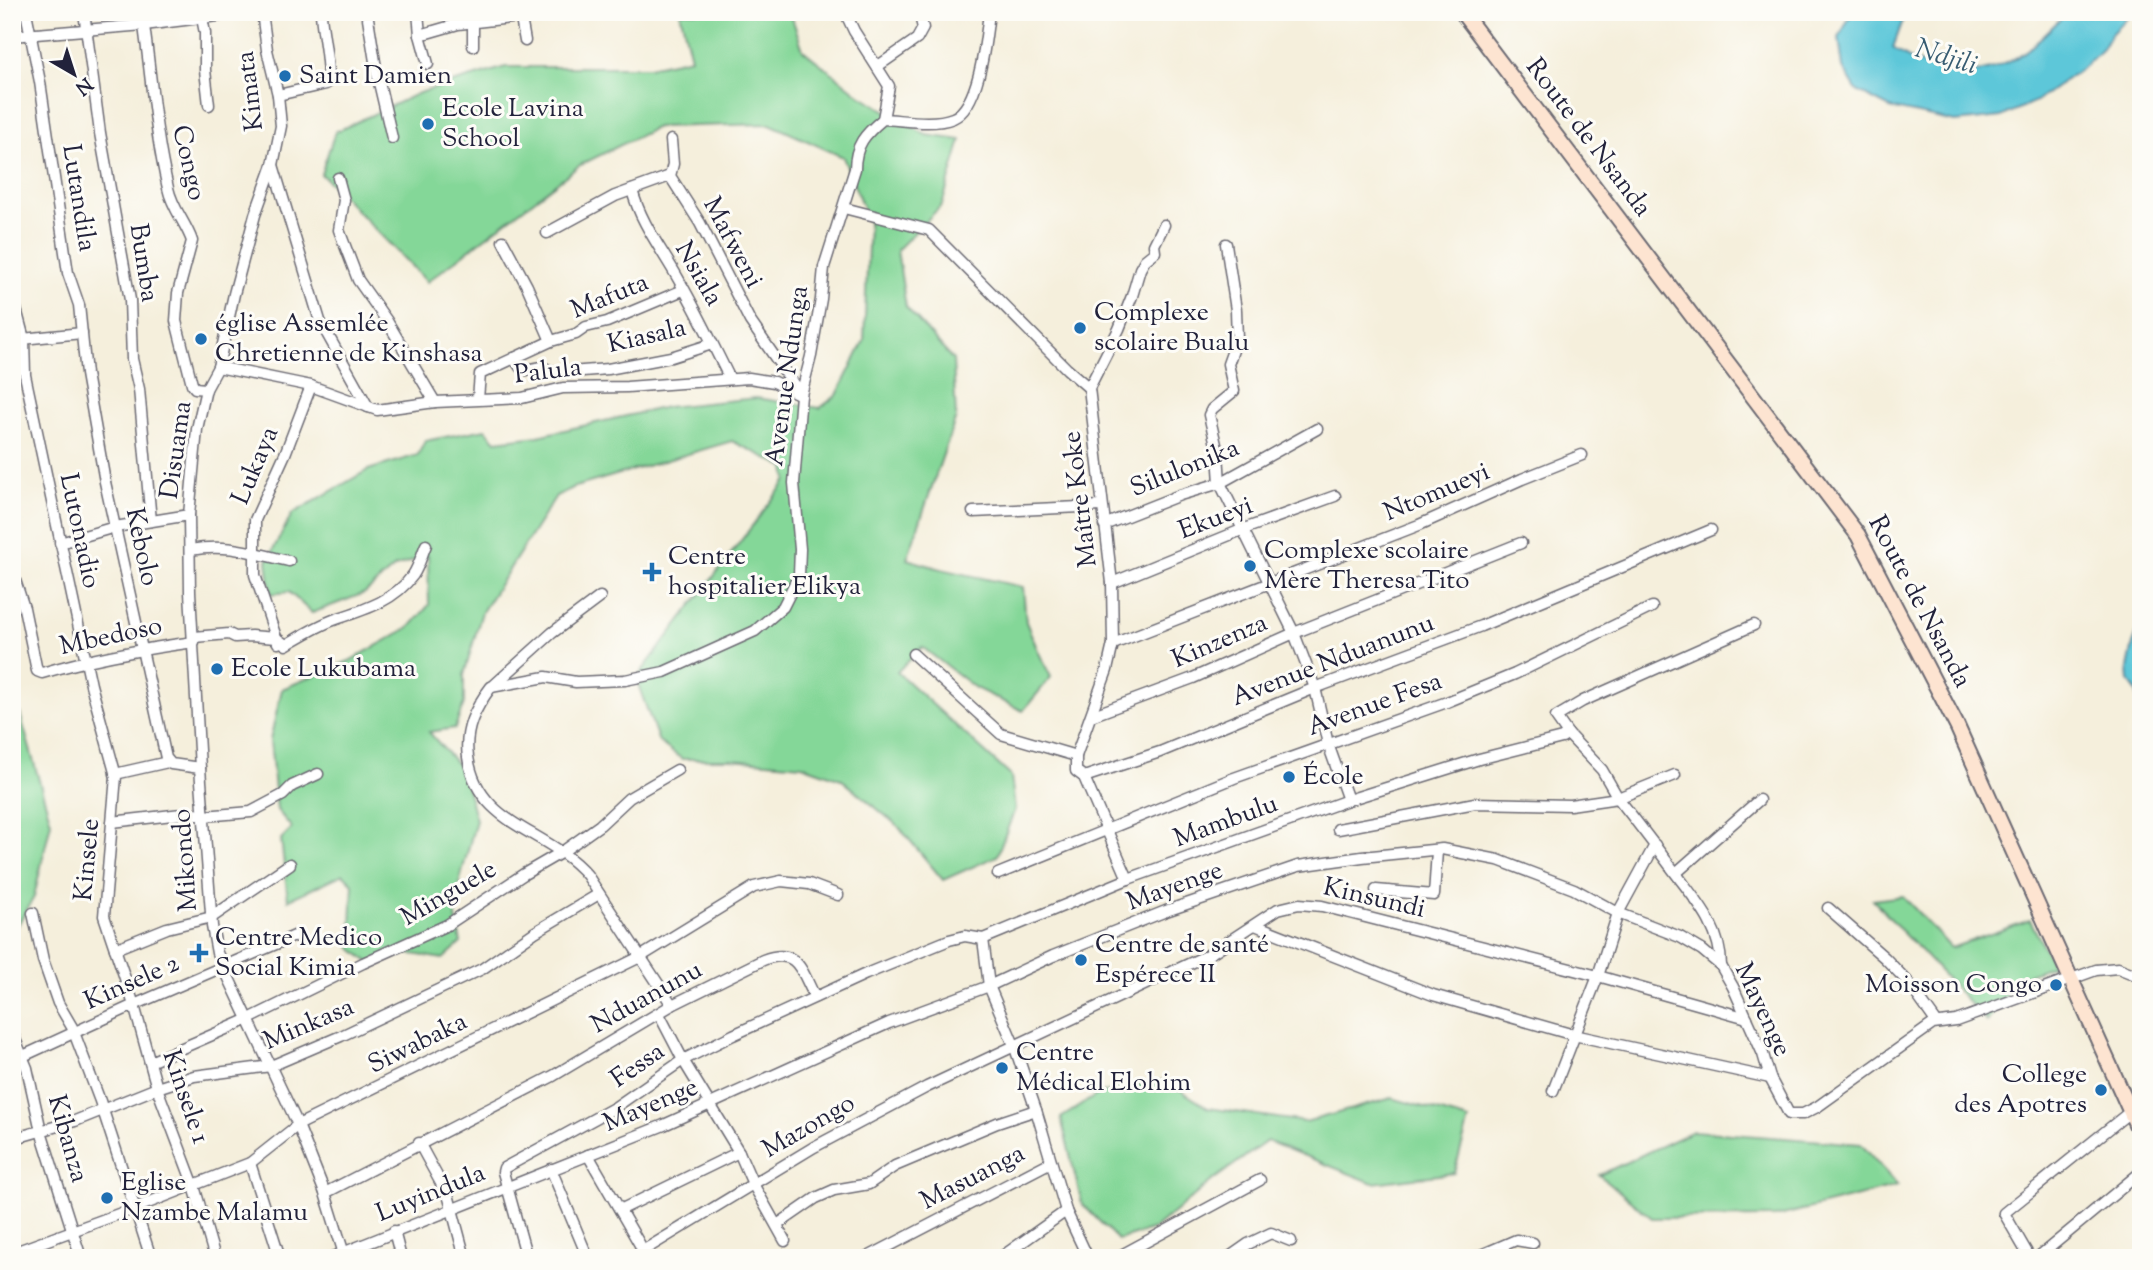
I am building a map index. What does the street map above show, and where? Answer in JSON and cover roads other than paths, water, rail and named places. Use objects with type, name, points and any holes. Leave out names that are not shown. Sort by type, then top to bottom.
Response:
[{"type":"street","name":"Lutandila","points":[[26,12],[40,82],[68,273],[79,305]]},
{"type":"street","name":"Bumba","points":[[84,12],[100,133],[130,300],[132,359],[139,389],[151,521]]},
{"type":"street","name":"Congo","points":[[142,12],[168,188],[174,208],[192,242],[178,293],[176,321],[192,384],[195,388],[206,390]]},
{"type":"street","points":[[12,36],[144,25],[202,15],[250,12]]},
{"type":"street","name":"Kimata","points":[[218,367],[252,228],[281,126],[278,94],[262,12]]},
{"type":"street","points":[[278,94],[326,84],[330,77],[324,50],[321,12]]},
{"type":"street","points":[[367,12],[377,74],[392,138]]},
{"type":"street","points":[[418,12],[420,35],[428,64]]},
{"type":"street","points":[[420,35],[473,18],[565,12]]},
{"type":"street","points":[[845,12],[889,86],[883,119],[940,121],[958,115],[968,102],[986,45],[989,12]]},
{"type":"street","points":[[878,66],[917,39],[923,28],[919,12]]},
{"type":"street","name":"Route de Nsanda","points":[[1462,12],[1858,535],[1957,726],[2141,1135]]},
{"type":"street","points":[[202,15],[209,105]]},
{"type":"street","points":[[520,15],[525,41]]},
{"type":"street","points":[[473,18],[474,46]]},
{"type":"street","name":"Avenue Ndunga","points":[[491,687],[546,677],[576,682],[625,680],[664,672],[755,632],[783,607],[799,575],[800,549],[794,483],[801,395],[811,356],[824,267],[844,208],[860,141],[883,119]]},
{"type":"street","points":[[547,233],[615,196],[670,176],[673,164],[671,140]]},
{"type":"street","points":[[272,165],[320,321],[368,407]]},
{"type":"street","name":"Mafweni","points":[[670,176],[700,223],[750,321],[801,395]]},
{"type":"street","points":[[338,178],[344,200],[339,230],[358,280],[387,321],[435,402]]},
{"type":"street","name":"Nsiala","points":[[632,190],[637,208],[690,298],[730,379]]},
{"type":"street","points":[[844,208],[929,230],[1066,369],[1089,388],[1119,329],[1137,275],[1145,260],[1154,252],[1154,245],[1164,225]]},
{"type":"street","points":[[503,241],[527,286],[551,341]]},
{"type":"street","points":[[1226,244],[1236,310],[1237,339],[1228,364],[1234,391],[1209,415],[1218,453],[1220,483],[1294,633],[1315,688],[1328,744],[1348,800]]},
{"type":"street","name":"Mafuta","points":[[478,399],[480,374],[491,367],[683,290]]},
{"type":"street","name":"Lutonadio","points":[[12,295],[24,339],[25,375],[85,660],[115,774]]},
{"type":"street","name":"Kebolo","points":[[79,305],[98,447],[167,762]]},
{"type":"street","points":[[12,340],[82,333]]},
{"type":"street","name":"Kiasala","points":[[514,358],[520,367],[526,370],[542,367],[557,373],[608,369],[671,358],[712,344]]},
{"type":"street","name":"Disuama","points":[[194,640],[189,515],[197,429],[206,390],[218,367]]},
{"type":"street","name":"Palula","points":[[218,367],[312,386],[368,407],[386,410],[435,402],[522,398],[563,388],[626,387],[749,378],[774,383],[801,395]]},
{"type":"street","name":"Lukaya","points":[[278,642],[256,575],[255,520],[312,386]]},
{"type":"street","name":"Maître Koke","points":[[1076,756],[1107,670],[1113,644],[1112,583],[1089,388]]},
{"type":"street","name":"Silulonika","points":[[1104,525],[1180,495],[1220,483],[1317,429]]},
{"type":"street","name":"Ntomueyi","points":[[1113,644],[1419,525],[1582,455]]},
{"type":"street","name":"Ekueyi","points":[[1112,583],[1244,529],[1335,496]]},
{"type":"street","points":[[973,512],[1102,506]]},
{"type":"street","points":[[60,543],[115,527],[189,515]]},
{"type":"street","name":"Avenue Nduanunu","points":[[1084,777],[1160,752],[1315,688],[1481,626],[1711,530]]},
{"type":"street","name":"Kinzenza","points":[[1091,716],[1193,678],[1294,633],[1521,543]]},
{"type":"street","name":"Mbedoso","points":[[12,571],[24,608],[37,671],[42,673],[85,660],[229,634],[235,637],[251,636],[286,646],[339,618],[375,606],[395,593],[415,573],[426,545]]},
{"type":"street","points":[[190,550],[224,546],[289,561]]},
{"type":"street","points":[[600,597],[552,633],[491,687],[477,705],[467,735],[470,773],[477,791],[489,806],[576,863],[672,1005]]},
{"type":"street","name":"Avenue Fesa","points":[[1106,831],[1234,778],[1447,702],[1515,674],[1652,607]]},
{"type":"street","points":[[1721,966],[1719,941],[1695,897],[1618,798],[1602,770],[1556,717],[1583,701],[1754,625]]},
{"type":"street","name":"Mikondo","points":[[194,640],[200,768],[217,953],[299,1125],[325,1193],[344,1255]]},
{"type":"street","points":[[913,654],[1001,734],[1076,756],[1076,771],[1084,777],[1128,879]]},
{"type":"street","name":"Mambulu","points":[[984,939],[1128,879],[1348,800],[1479,759],[1562,738],[1568,734]]},
{"type":"street","points":[[115,774],[167,762],[200,768]]},
{"type":"street","name":"Minguele","points":[[150,1062],[249,1019],[447,925],[562,852],[600,825],[629,798],[677,770]]},
{"type":"street","name":"Kinsele","points":[[115,774],[116,787],[103,905],[115,949]]},
{"type":"street","points":[[112,822],[190,813],[204,816],[251,812],[283,795],[292,786],[318,774]]},
{"type":"street","points":[[1338,830],[1475,803],[1570,805],[1618,798],[1675,775]]},
{"type":"street","points":[[1676,873],[1759,800]]},
{"type":"street","points":[[998,874],[1106,831]]},
{"type":"street","points":[[1553,1090],[1598,976],[1618,912],[1655,845]]},
{"type":"street","name":"Mayenge","points":[[509,1186],[664,1125],[889,1023],[964,993],[989,986],[1053,956],[1166,911],[1298,866],[1362,857],[1442,849],[1515,865],[1680,937],[1702,950],[1721,966],[1763,1054],[1770,1078],[1789,1114],[1796,1115],[1817,1107],[1937,1023]]},
{"type":"street","points":[[1376,890],[1434,895],[1437,851]]},
{"type":"street","points":[[115,949],[167,928],[212,917],[290,864]]},
{"type":"street","name":"Siwabaka","points":[[13,1251],[72,1232],[250,1163],[299,1125],[640,957],[754,887],[781,881],[809,884],[838,895]]},
{"type":"street","name":"Minkasa","points":[[12,1139],[103,1110],[194,1076],[271,1066],[482,969],[599,894]]},
{"type":"street","name":"Kinsundi","points":[[1014,1045],[1208,955],[1278,909],[1299,904],[1322,906],[1598,976],[1747,1018]]},
{"type":"street","points":[[1828,908],[1907,981],[1937,1023],[1956,1021],[2096,970],[2118,968],[2141,977]]},
{"type":"street","points":[[33,913],[43,960],[103,1110],[151,1258]]},
{"type":"street","points":[[1255,925],[1433,995],[1574,1035],[1770,1078]]},
{"type":"street","name":"Kinsele 2","points":[[23,1056],[297,935]]},
{"type":"street","points":[[815,997],[949,940],[965,936],[984,939],[989,986],[1037,1110],[1066,1211],[1088,1258]]},
{"type":"street","name":"Kinsele 1","points":[[115,949],[157,1088],[194,1186],[215,1258]]},
{"type":"street","name":"Nduanunu","points":[[325,1193],[553,1076],[672,1005],[738,971],[777,955],[785,955],[797,963],[815,997]]},
{"type":"street","name":"Fessa","points":[[509,1186],[504,1168],[614,1108],[683,1060],[815,997]]},
{"type":"street","points":[[659,1014],[683,1060],[739,1152],[753,1184],[785,1241]]},
{"type":"street","name":"Kibanza","points":[[12,1032],[23,1056],[41,1131],[81,1258]]},
{"type":"street","name":"Mazongo","points":[[631,1258],[877,1112],[1014,1045]]},
{"type":"street","points":[[777,1225],[834,1189],[869,1184],[895,1166],[998,1123],[1037,1110]]},
{"type":"street","points":[[2030,1258],[2004,1213],[2131,1111]]},
{"type":"street","points":[[419,1143],[452,1208],[466,1258]]},
{"type":"street","points":[[620,1210],[739,1152]]},
{"type":"street","points":[[588,1155],[643,1250]]},
{"type":"street","name":"Masuanga","points":[[866,1258],[1051,1162]]},
{"type":"street","points":[[250,1163],[280,1258]]},
{"type":"street","points":[[551,1169],[588,1258]]},
{"type":"street","points":[[2037,1258],[2141,1172]]},
{"type":"street","points":[[1116,1258],[1260,1180]]},
{"type":"street","points":[[509,1186],[527,1258]]},
{"type":"street","name":"Luyindula","points":[[330,1258],[344,1255],[394,1231],[509,1186]]},
{"type":"street","points":[[1000,1258],[1066,1211]]},
{"type":"street","points":[[394,1231],[401,1258]]},
{"type":"street","points":[[1228,1258],[1271,1233],[1291,1241]]},
{"type":"street","points":[[1474,1258],[1516,1240],[1534,1243]]},
{"type":"street","points":[[13,1251],[15,1258]]},
{"type":"water","points":[[1852,12],[1906,12],[1893,48],[1928,66],[1963,73],[1981,71],[2015,58],[2068,12],[2132,12],[2086,65],[2038,100],[2001,117],[1955,122],[1890,108],[1857,91],[1843,68],[1839,38]]},
{"type":"water","points":[[2141,624],[2141,720],[2137,692],[2129,681],[2128,668]]},
{"type":"place","name":"Saint Damien","points":[[285,76]]},
{"type":"place","name":"Ecole Lavina School","points":[[428,124]]},
{"type":"place","name":"Complexe scolaire Bualu","points":[[1080,328]]},
{"type":"place","name":"église Assemlée Chretienne de Kinshasa","points":[[201,339]]},
{"type":"place","name":"Complexe scolaire Mère Theresa Tito","points":[[1250,566]]},
{"type":"place","name":"Centre hospitalier Elikya","points":[[652,572]]},
{"type":"place","name":"Ecole Lukubama","points":[[217,669]]},
{"type":"place","name":"École","points":[[1289,777]]},
{"type":"place","name":"Centre Medico Social Kimia","points":[[199,953]]},
{"type":"place","name":"Centre de santé Espérece II","points":[[1081,960]]},
{"type":"place","name":"Moisson Congo","points":[[2056,985]]},
{"type":"place","name":"Centre Médical Elohim","points":[[1002,1068]]},
{"type":"place","name":"College des Apotres","points":[[2101,1090]]},
{"type":"place","name":"Eglise Nzambe Malamu","points":[[107,1198]]},
{"type":"water label","name":"Ndjili","points":[[1946,58]]}]
